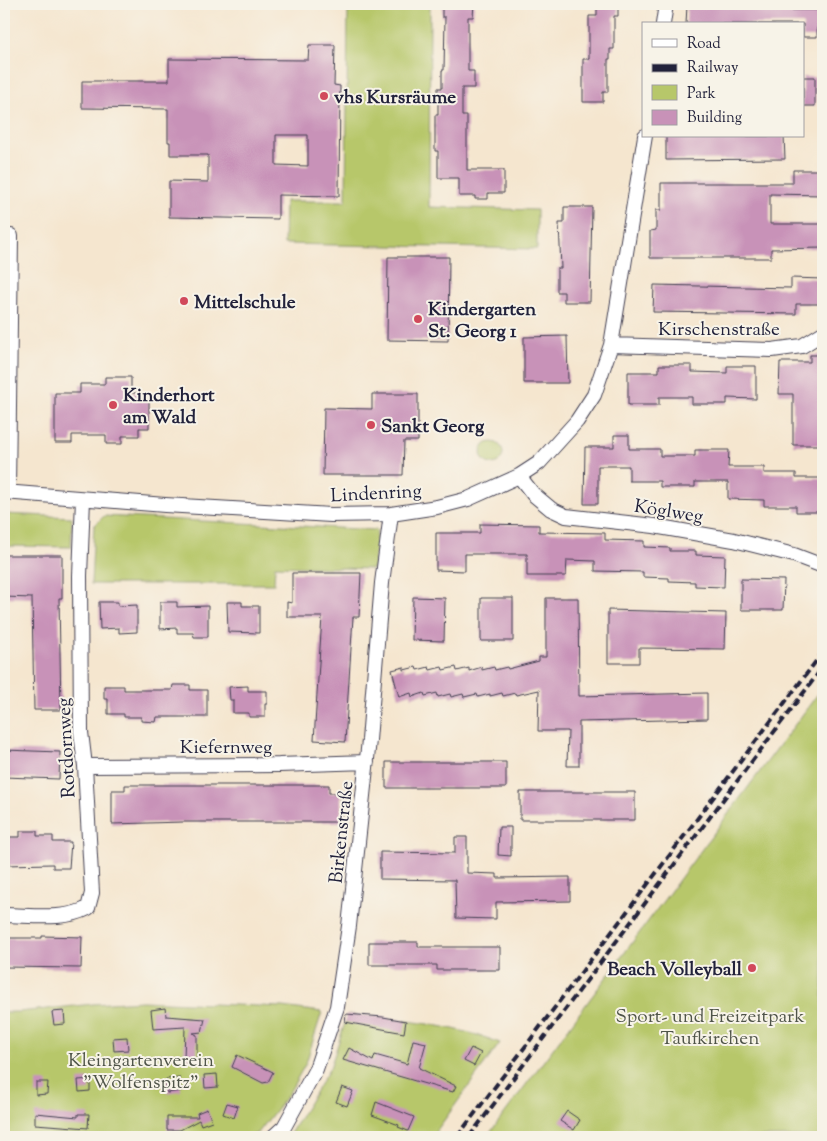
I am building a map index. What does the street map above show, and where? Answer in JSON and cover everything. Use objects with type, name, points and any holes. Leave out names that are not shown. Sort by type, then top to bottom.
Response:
[{"type":"street","points":[[663,22],[666,4]]},
{"type":"street","name":"Lindenring","points":[[6,492],[83,499],[331,515],[391,514],[436,507],[468,499],[519,476],[539,463],[577,421],[594,395],[611,346],[645,138]]},
{"type":"street","points":[[6,492],[11,236]]},
{"type":"street","name":"Kirschenstraße","points":[[611,346],[772,350],[802,346],[823,333]]},
{"type":"street","name":"Köglweg","points":[[519,476],[533,494],[551,509],[566,516],[654,526],[734,540],[786,553],[823,566]]},
{"type":"street","name":"Rotdornweg","points":[[4,915],[60,915],[78,913],[88,908],[92,893],[80,675],[80,576],[83,499]]},
{"type":"street","name":"Birkenstraße","points":[[273,1137],[284,1127],[316,1069],[336,1007],[349,926],[367,762],[382,583],[391,514]]},
{"type":"street","name":"Kiefernweg","points":[[86,766],[279,765],[367,762]]},
{"type":"green space","points":[[348,4],[430,4],[429,207],[537,210],[537,249],[284,244],[285,201],[346,201]]},
{"type":"green space","points":[[492,442],[500,445],[503,453],[500,461],[492,464],[484,461],[481,453],[484,445]]},
{"type":"green space","points":[[4,514],[72,517],[71,547],[4,546]]},
{"type":"green space","points":[[104,516],[377,530],[373,569],[275,566],[274,584],[91,584],[94,526]]},
{"type":"green space","name":"Sport- und Freizeitpark Taufkirchen","points":[[823,687],[823,1137],[487,1137]]},
{"type":"green space","name":"Kleingartenverein \"Wolfenspitz\"","points":[[142,1001],[282,1007],[322,1012],[306,1063],[289,1093],[258,1133],[246,1137],[4,1137],[4,1012]]},
{"type":"green space","points":[[348,1014],[444,1027],[500,1043],[432,1137],[288,1137],[330,1068]]},
{"type":"building","points":[[442,4],[474,4],[473,17],[468,17],[468,71],[474,71],[474,88],[462,88],[462,116],[467,116],[467,170],[504,170],[504,193],[488,193],[488,199],[475,199],[475,196],[459,196],[459,178],[438,178],[438,151],[435,151],[435,115],[438,115],[438,88],[442,88],[442,70],[444,70],[445,17],[442,17]]},
{"type":"building","points":[[597,4],[618,4],[618,16],[614,16],[614,49],[610,49],[610,59],[608,59],[608,92],[603,92],[603,102],[583,102],[583,59],[589,59],[589,16],[597,16]]},
{"type":"building","points":[[687,5],[778,6],[778,10],[818,10],[817,37],[804,37],[804,22],[686,22]]},
{"type":"building","points":[[309,45],[335,45],[334,85],[340,86],[339,196],[278,195],[278,219],[169,217],[169,181],[208,182],[208,155],[170,155],[168,109],[82,108],[82,81],[169,81],[169,59],[308,60]],"holes":[[[276,135],[308,135],[308,166],[276,165]]]},
{"type":"building","points":[[804,77],[815,77],[815,106],[804,106]]},
{"type":"building","points":[[666,138],[784,138],[785,159],[666,160]]},
{"type":"building","points":[[793,170],[823,170],[823,195],[770,194],[770,224],[823,224],[823,248],[771,249],[771,258],[650,258],[650,231],[656,230],[656,210],[661,210],[661,183],[793,183]]},
{"type":"building","points":[[564,207],[592,207],[590,302],[564,302],[564,292],[557,292],[557,268],[561,268],[559,223],[564,223]]},
{"type":"building","name":"Kindergarten St. Georg 1","points":[[388,257],[449,257],[448,341],[387,340]]},
{"type":"building","points":[[791,278],[823,279],[823,304],[796,304],[796,314],[653,312],[654,285],[791,288]]},
{"type":"building","points":[[567,336],[568,383],[524,383],[524,337]]},
{"type":"building","points":[[810,355],[823,355],[823,445],[793,445],[793,394],[779,394],[780,362],[810,362]]},
{"type":"building","points":[[659,365],[692,365],[692,372],[727,373],[727,366],[756,366],[756,399],[727,398],[727,404],[692,404],[692,397],[659,397],[659,405],[628,405],[628,372],[659,372]]},
{"type":"building","points":[[105,377],[131,377],[131,393],[141,393],[141,399],[149,399],[149,428],[139,428],[139,436],[122,436],[122,444],[106,444],[106,435],[72,435],[72,443],[55,443],[55,393],[80,393],[80,384],[105,384]]},
{"type":"building","name":"Sankt Georg","points":[[372,394],[418,394],[418,441],[404,441],[403,475],[323,475],[324,408],[372,409]]},
{"type":"building","points":[[614,435],[629,435],[629,449],[660,449],[660,456],[695,456],[695,450],[729,450],[728,467],[764,467],[764,473],[796,473],[796,478],[823,478],[823,512],[796,512],[796,506],[764,506],[764,500],[728,499],[728,482],[695,482],[695,487],[660,487],[660,481],[629,481],[629,466],[598,466],[598,504],[584,504],[585,447],[614,447]]},
{"type":"building","points":[[480,524],[539,525],[539,532],[605,533],[605,540],[644,541],[644,547],[670,548],[670,551],[696,551],[696,555],[725,556],[724,587],[695,586],[695,582],[643,577],[643,572],[595,571],[595,561],[567,560],[566,576],[527,576],[527,554],[465,554],[465,571],[436,570],[436,533],[480,533]]},
{"type":"building","points":[[4,555],[62,555],[62,598],[59,598],[61,710],[34,710],[32,598],[4,597]]},
{"type":"building","points":[[292,573],[361,573],[359,617],[353,617],[345,742],[314,740],[322,617],[287,617],[287,602],[292,603]]},
{"type":"building","points":[[741,579],[784,580],[783,610],[741,610]]},
{"type":"building","points":[[413,597],[445,598],[444,641],[412,640]]},
{"type":"building","points":[[481,598],[513,598],[513,641],[481,641]]},
{"type":"building","points":[[546,598],[578,598],[579,696],[707,693],[707,719],[579,722],[579,766],[567,766],[568,731],[538,731],[539,690],[503,696],[502,693],[478,697],[477,694],[464,697],[463,694],[451,697],[450,694],[438,697],[437,693],[425,696],[424,693],[412,697],[411,693],[399,697],[392,670],[404,667],[404,670],[416,667],[417,670],[429,667],[430,670],[442,667],[443,670],[456,667],[457,671],[469,668],[469,671],[482,667],[482,670],[494,667],[495,670],[507,667],[508,669],[539,661],[539,657],[546,657]]},
{"type":"building","points":[[99,602],[118,602],[118,606],[137,605],[137,632],[119,633],[119,628],[100,629]]},
{"type":"building","points":[[160,602],[177,602],[177,607],[208,606],[208,637],[194,637],[193,633],[177,633],[177,628],[160,629]]},
{"type":"building","points":[[227,602],[242,602],[242,606],[259,606],[259,633],[228,632]]},
{"type":"building","points":[[608,610],[726,613],[725,649],[639,648],[639,663],[608,663]]},
{"type":"building","points":[[173,685],[190,685],[190,690],[207,690],[207,717],[157,717],[156,722],[141,721],[141,717],[124,717],[124,714],[108,714],[108,699],[104,699],[104,686],[124,686],[124,690],[172,690]]},
{"type":"building","points":[[248,686],[248,691],[267,691],[265,717],[249,717],[249,713],[233,713],[233,700],[230,700],[229,687]]},
{"type":"building","points":[[4,750],[60,752],[59,779],[4,777]]},
{"type":"building","points":[[386,762],[506,762],[506,788],[386,788]]},
{"type":"building","points":[[125,785],[329,785],[329,793],[341,793],[341,822],[112,824],[112,790],[125,790]]},
{"type":"building","points":[[520,792],[635,792],[635,820],[520,820]]},
{"type":"building","points":[[499,827],[511,827],[511,856],[498,855]]},
{"type":"building","points":[[20,831],[37,831],[37,836],[53,836],[53,842],[71,842],[69,868],[53,868],[53,864],[4,865],[5,837],[20,837]]},
{"type":"building","points":[[455,837],[467,837],[467,873],[497,874],[497,878],[570,877],[570,901],[496,902],[496,919],[456,918],[455,880],[380,879],[380,852],[455,853]]},
{"type":"building","points":[[42,936],[82,937],[81,968],[4,967],[4,938],[42,938]]},
{"type":"building","points":[[369,942],[418,942],[418,947],[500,947],[500,970],[437,970],[437,965],[369,965]]},
{"type":"building","points":[[165,1008],[166,1016],[205,1019],[202,1032],[193,1033],[197,1035],[197,1059],[184,1059],[185,1027],[153,1029],[151,1010]]},
{"type":"building","points":[[64,1011],[65,1024],[54,1025],[52,1012]]},
{"type":"building","points":[[346,1014],[406,1021],[404,1033],[345,1022]]},
{"type":"building","points":[[127,1037],[128,1050],[114,1051],[113,1038]]},
{"type":"building","points":[[413,1040],[426,1043],[419,1068],[456,1086],[453,1092],[343,1060],[349,1048],[373,1061],[375,1055],[407,1064]]},
{"type":"building","points":[[471,1048],[481,1053],[474,1066],[464,1061]]},
{"type":"building","points":[[237,1055],[273,1072],[268,1082],[263,1083],[232,1067]]},
{"type":"building","points":[[217,1074],[218,1087],[205,1088],[204,1075]]},
{"type":"building","points":[[180,1078],[181,1091],[167,1093],[166,1079]]},
{"type":"building","points":[[90,1079],[90,1091],[79,1092],[78,1080]]},
{"type":"building","points":[[36,1082],[48,1082],[47,1094],[36,1095]]},
{"type":"building","points":[[342,1087],[353,1091],[347,1106],[336,1102]]},
{"type":"building","points":[[376,1102],[414,1117],[408,1131],[398,1127],[399,1125],[372,1115]]},
{"type":"building","points":[[227,1103],[238,1106],[234,1118],[223,1114]]},
{"type":"building","points":[[207,1109],[212,1121],[201,1125],[199,1120],[180,1130],[167,1130],[167,1117],[198,1117],[197,1113]]},
{"type":"building","points":[[567,1111],[580,1120],[574,1130],[560,1121]]},
{"type":"building","points":[[35,1113],[78,1117],[78,1114],[89,1114],[88,1128],[35,1124]]},
{"type":"railway","points":[[457,1137],[823,652]]},
{"type":"railway","points":[[469,1137],[823,667]]},
{"type":"place","name":"vhs Kursräume","points":[[324,96]]},
{"type":"place","name":"Mittelschule","points":[[184,301]]},
{"type":"place","name":"Kindergarten St. Georg 1","points":[[418,319]]},
{"type":"place","name":"Kinderhort am Wald","points":[[113,405]]},
{"type":"place","name":"Sankt Georg","points":[[371,425]]},
{"type":"place","name":"Beach Volleyball","points":[[752,968]]}]
